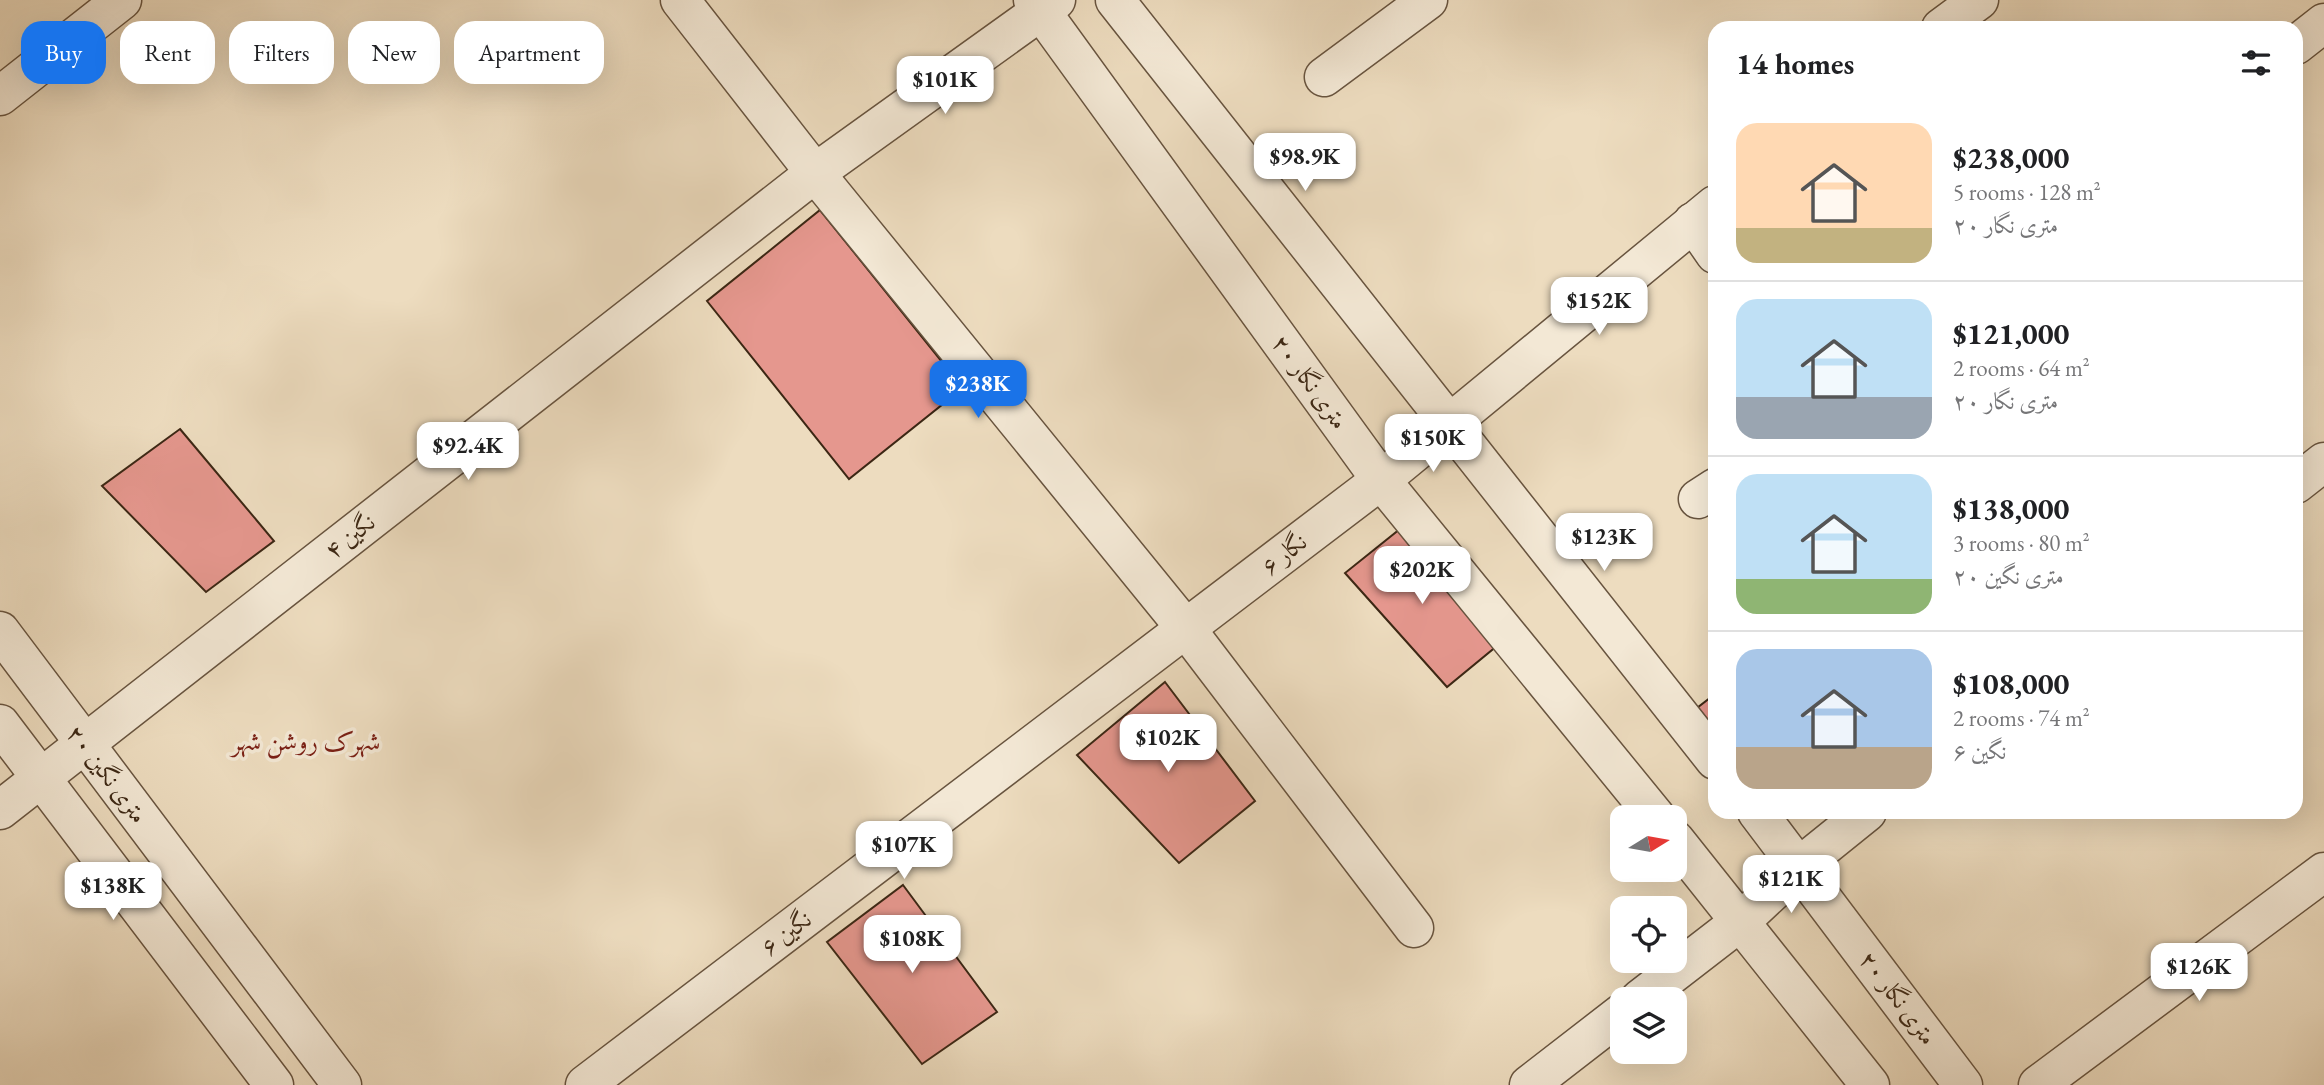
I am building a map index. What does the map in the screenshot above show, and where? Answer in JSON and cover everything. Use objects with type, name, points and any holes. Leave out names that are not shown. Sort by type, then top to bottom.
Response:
[{"type":"street","points":[[0,96],[122,0]]},
{"type":"street","points":[[680,0],[815,173],[1187,630],[1414,928]]},
{"type":"street","points":[[1115,0],[1708,751]]},
{"type":"street","points":[[1324,77],[1428,0]]},
{"type":"street","points":[[1950,21],[1979,0]]},
{"type":"street","points":[[2320,0],[2324,5]]},
{"type":"street","name":"نگین ۴","points":[[0,810],[815,173],[1043,4]]},
{"type":"street","name":"۲۰ متری نگار","points":[[1043,4],[1381,480],[1647,805]]},
{"type":"street","points":[[2303,40],[2324,23]]},
{"type":"street","name":"نگار ۶","points":[[1187,630],[1381,480],[1704,213]]},
{"type":"street","points":[[2303,478],[2324,462]]},
{"type":"street","name":"نگین ۶","points":[[585,1085],[1187,630]]},
{"type":"street","name":"۲۰ متری نگین","points":[[0,631],[342,1085]]},
{"type":"street","points":[[0,724],[274,1085]]},
{"type":"street","name":"۲۰ متری نگار","points":[[1763,819],[1963,1085]]},
{"type":"street","points":[[1656,987],[1741,921],[1800,866],[1858,819]]},
{"type":"street","points":[[1687,855],[1870,1085]]},
{"type":"street","points":[[2038,1085],[2324,872]]},
{"type":"street","points":[[1529,1085],[1610,1022]]},
{"type":"building","points":[[820,210],[963,388],[849,479],[707,301]]},
{"type":"building","points":[[180,429],[274,541],[206,592],[102,486]]},
{"type":"building","points":[[1405,525],[1498,645],[1447,687],[1345,573]]},
{"type":"building","points":[[1165,682],[1255,801],[1179,863],[1077,755]]},
{"type":"building","points":[[1708,699],[1708,721],[1697,708]]},
{"type":"building","points":[[903,885],[997,1012],[922,1064],[827,942]]},
{"type":"district","name":"شهرک روشن شهر","points":[[306,741]]}]
